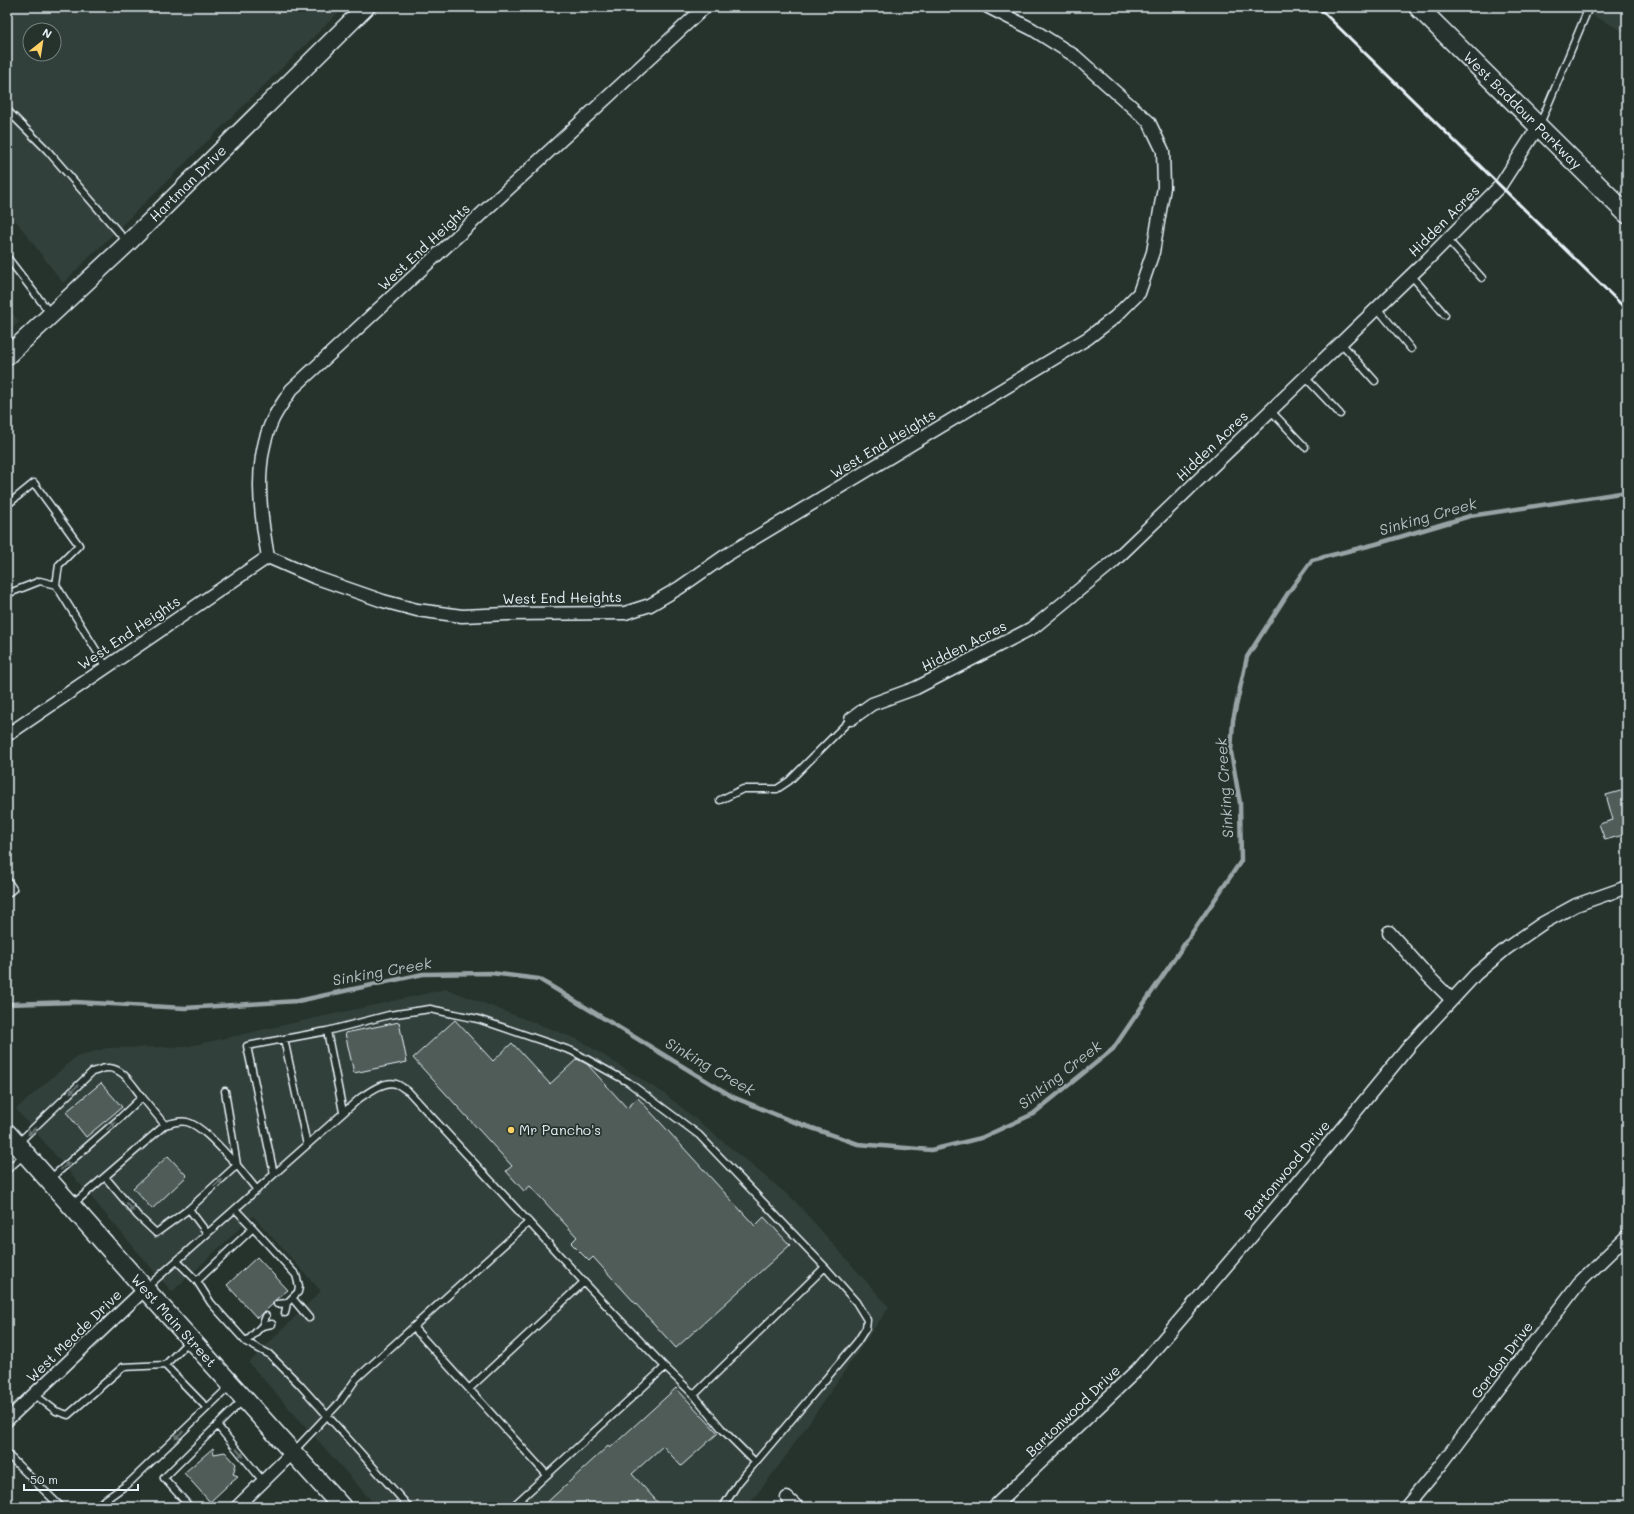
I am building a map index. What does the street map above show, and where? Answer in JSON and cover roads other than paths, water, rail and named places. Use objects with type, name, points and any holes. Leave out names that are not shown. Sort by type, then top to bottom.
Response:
[{"type":"main road","name":"West Baddour Parkway","points":[[1418,7],[1627,214]]},
{"type":"main road","name":"Hartman Drive","points":[[10,347],[52,315],[128,243],[359,11]]},
{"type":"main road","name":"West Main Street","points":[[16,1144],[342,1507]]},
{"type":"street","name":"West End Heights","points":[[268,556],[263,526],[260,479],[265,444],[273,420],[291,390],[705,7]]},
{"type":"street","name":"West End Heights","points":[[268,556],[314,577],[383,601],[418,610],[462,616],[625,613],[650,605],[679,588],[725,556],[1088,338],[1115,317],[1139,293],[1153,252],[1164,187],[1164,151],[1149,122],[1075,56],[1032,29],[988,7]]},
{"type":"street","name":"Hidden Acres","points":[[852,719],[872,704],[916,688],[1034,627],[1113,562],[1411,275],[1500,186],[1538,127]]},
{"type":"street","name":"West End Heights","points":[[7,733],[268,556]]},
{"type":"street","name":"Bartonwood Drive","points":[[994,1507],[1138,1369],[1292,1189],[1411,1044],[1481,970],[1507,948],[1544,923],[1576,905],[1627,887]]},
{"type":"street","points":[[1389,932],[1428,976],[1452,999]]},
{"type":"street","name":"Gordon Drive","points":[[1406,1507],[1440,1466],[1579,1283],[1627,1236]]},
{"type":"street","name":"West Meade Drive","points":[[7,1420],[145,1289]]},
{"type":"street","points":[[237,1507],[292,1453]]},
{"type":"street","points":[[787,1498],[796,1507]]},
{"type":"lane","points":[[1538,127],[1588,7]]},
{"type":"lane","points":[[7,110],[48,150],[128,243]]},
{"type":"lane","points":[[1447,239],[1482,278]]},
{"type":"lane","points":[[7,258],[52,315]]},
{"type":"lane","points":[[1411,275],[1445,315]]},
{"type":"lane","points":[[1377,308],[1411,349]]},
{"type":"lane","points":[[1340,342],[1375,381]]},
{"type":"lane","points":[[1305,377],[1340,414]]},
{"type":"lane","points":[[1270,410],[1305,447]]},
{"type":"lane","points":[[7,505],[34,483],[79,545],[59,565],[56,585],[106,666]]},
{"type":"lane","points":[[7,594],[40,581],[56,585]]},
{"type":"lane","points":[[720,800],[743,789],[777,789],[789,781],[852,719]]},
{"type":"lane","points":[[7,880],[13,889],[7,894]]},
{"type":"lane","points":[[274,1174],[247,1046],[327,1031],[389,1015],[430,1009],[478,1019],[572,1051],[628,1082],[699,1135],[825,1267],[856,1302],[867,1320],[866,1328],[857,1342],[754,1462],[738,1483],[723,1507]]},
{"type":"lane","points":[[327,1031],[344,1112]]},
{"type":"lane","points":[[284,1039],[307,1145]]},
{"type":"lane","points":[[7,1170],[16,1144],[92,1072],[107,1067],[119,1070],[165,1125]]},
{"type":"lane","points":[[145,1289],[360,1098],[376,1088],[396,1083],[408,1091],[584,1282],[665,1367],[694,1395],[721,1428],[754,1462]]},
{"type":"lane","points":[[225,1091],[237,1166]]},
{"type":"lane","points":[[49,1180],[142,1097]]},
{"type":"lane","points":[[71,1206],[165,1125],[170,1123],[186,1122],[199,1128],[237,1166],[257,1190]]},
{"type":"lane","points":[[105,1177],[138,1216],[156,1233],[190,1209],[237,1166]]},
{"type":"lane","points":[[190,1209],[207,1233]]},
{"type":"lane","points":[[235,1209],[296,1275],[299,1286],[298,1292],[293,1299],[287,1303],[277,1304]]},
{"type":"lane","points":[[292,1453],[340,1402],[356,1379],[529,1222]]},
{"type":"lane","points":[[197,1281],[253,1228]]},
{"type":"lane","points":[[177,1261],[197,1281],[211,1303],[246,1342],[269,1354],[327,1415],[409,1507]]},
{"type":"lane","points":[[694,1395],[825,1267]]},
{"type":"lane","points":[[469,1389],[584,1282]]},
{"type":"lane","points":[[293,1299],[309,1318]]},
{"type":"lane","points":[[285,1313],[287,1303]]},
{"type":"lane","points":[[246,1342],[262,1326],[266,1316]]},
{"type":"lane","points":[[262,1326],[272,1324]]},
{"type":"lane","points":[[413,1327],[547,1475]]},
{"type":"lane","points":[[34,1394],[56,1411],[68,1415],[122,1367],[165,1364],[190,1339]]},
{"type":"lane","points":[[165,1364],[207,1408]]},
{"type":"lane","points":[[512,1507],[665,1367]]},
{"type":"lane","points":[[95,1507],[129,1483],[231,1385]]},
{"type":"lane","points":[[190,1507],[164,1478],[244,1399]]},
{"type":"lane","points":[[217,1425],[263,1481]]},
{"type":"lane","points":[[7,1454],[61,1507]]},
{"type":"waterway","name":"Sinking Creek","points":[[7,1004],[75,1002],[185,1008],[298,1001],[423,974],[491,973],[539,979],[733,1097],[789,1120],[858,1144],[931,1150],[981,1138],[1033,1114],[1113,1049],[1241,861],[1240,803],[1231,752],[1233,720],[1247,657],[1288,593],[1312,560],[1376,544],[1470,516],[1627,492]]},
{"type":"railway","points":[[1318,7],[1627,310]]},
{"type":"place","name":"Mr Pancho's","points":[[511,1130]]}]
